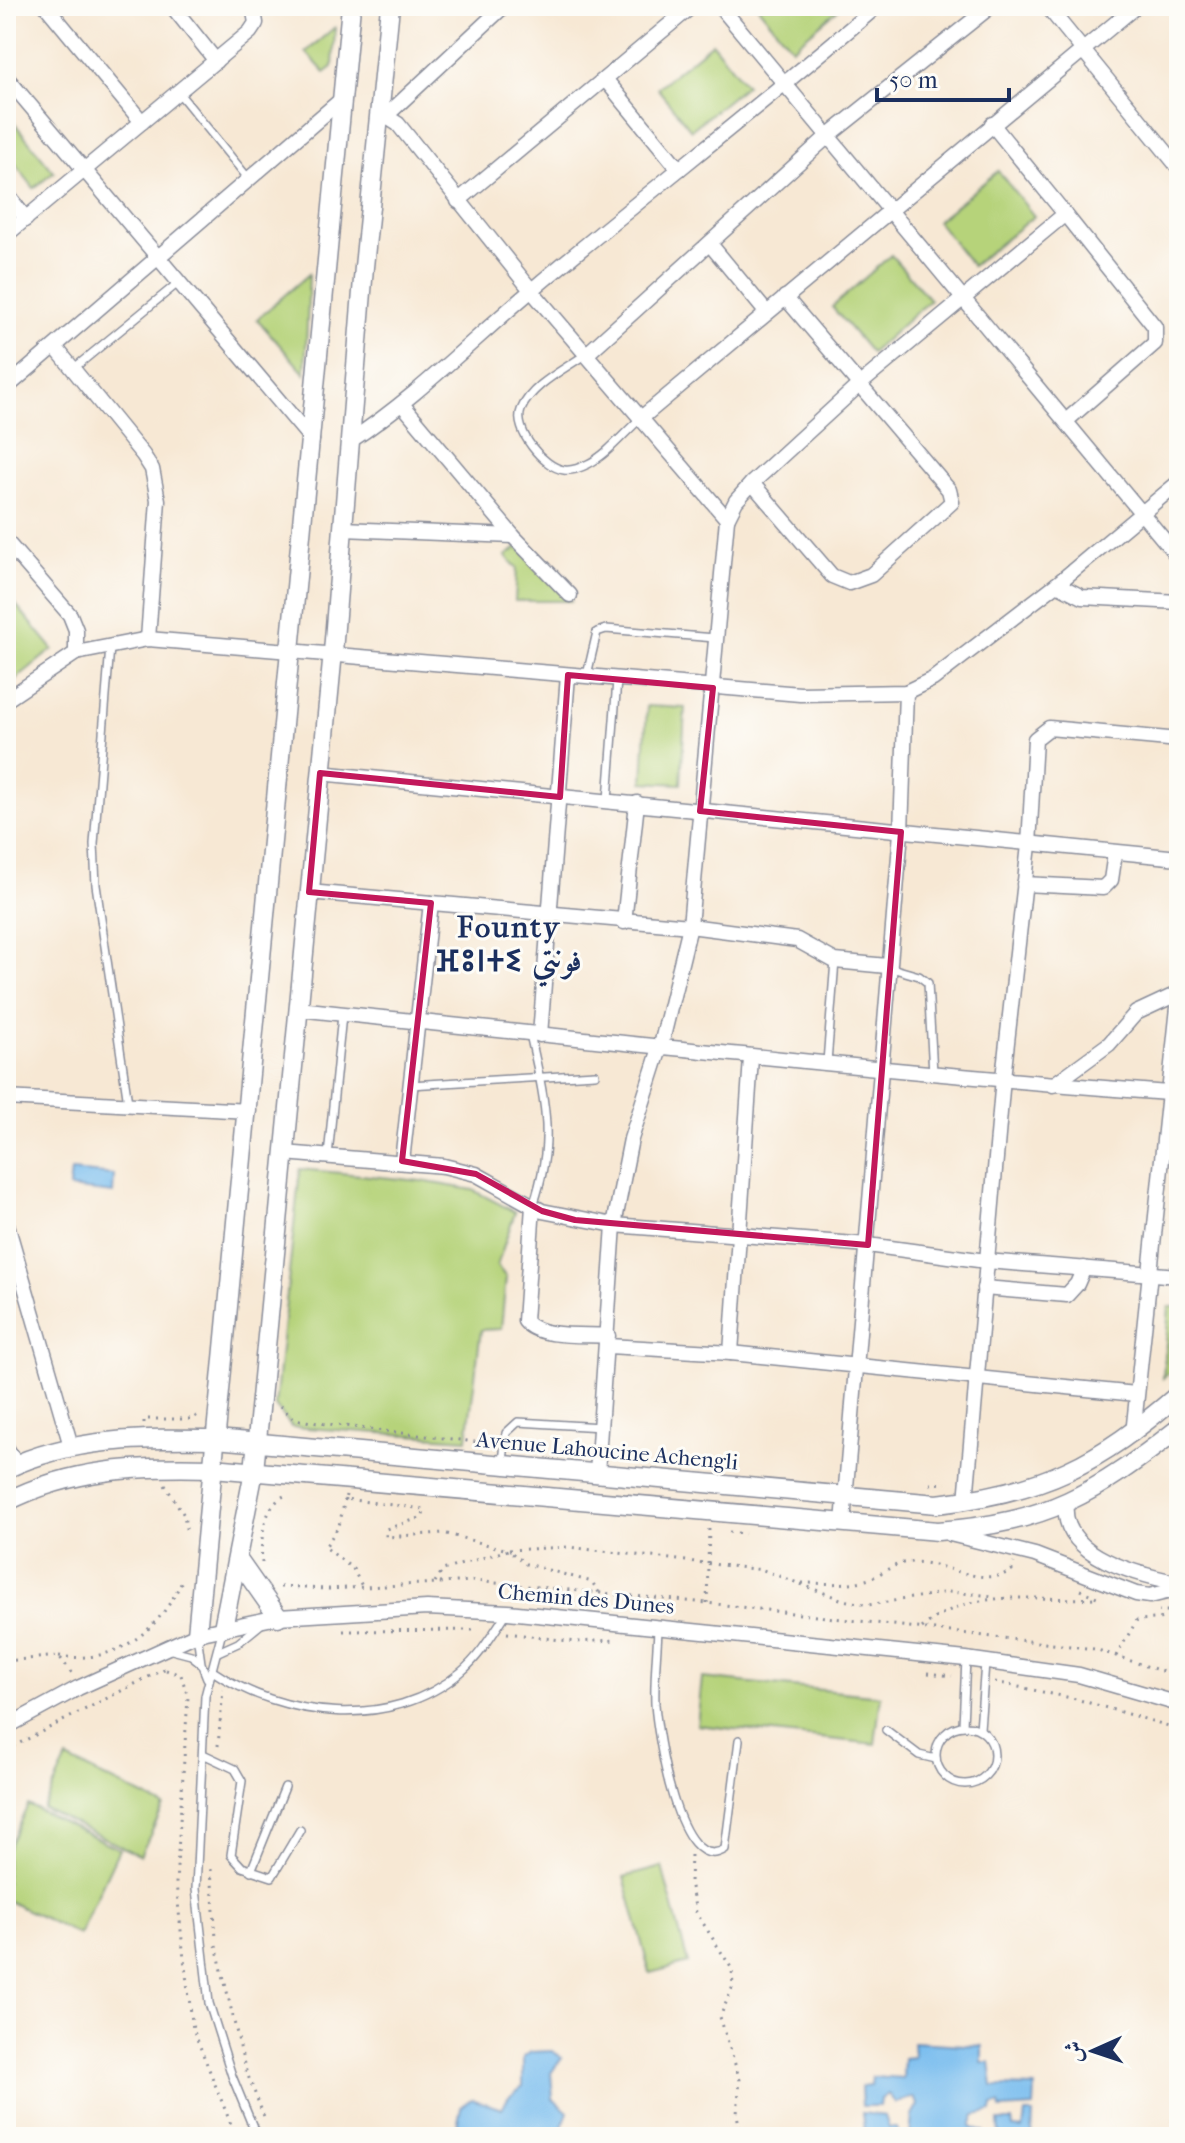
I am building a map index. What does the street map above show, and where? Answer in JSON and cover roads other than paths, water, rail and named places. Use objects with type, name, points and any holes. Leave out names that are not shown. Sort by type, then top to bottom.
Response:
[{"type":"street","points":[[46,6],[142,122]]},
{"type":"street","points":[[172,6],[216,61]]},
{"type":"street","points":[[6,235],[250,32],[256,23],[253,6]]},
{"type":"street","points":[[197,1634],[249,1111],[351,6]]},
{"type":"street","points":[[223,1628],[238,1560],[257,1443],[383,113],[390,6]]},
{"type":"street","points":[[383,113],[504,6]]},
{"type":"street","points":[[458,201],[692,6]]},
{"type":"street","points":[[720,6],[1179,558]]},
{"type":"street","points":[[350,441],[402,404],[531,290],[786,85],[877,6]]},
{"type":"street","points":[[588,353],[828,136],[991,6]]},
{"type":"street","points":[[1047,6],[1179,168]]},
{"type":"street","points":[[640,419],[1136,6]]},
{"type":"street","points":[[6,77],[312,440]]},
{"type":"street","points":[[605,79],[679,169]]},
{"type":"street","points":[[6,388],[342,99]]},
{"type":"street","points":[[383,113],[727,519]]},
{"type":"street","points":[[992,124],[1155,327],[1157,335],[1155,343],[1066,421]]},
{"type":"street","points":[[6,193],[26,219]]},
{"type":"street","points":[[597,1473],[614,1225],[631,1139],[661,1045],[690,926],[727,519],[736,501],[752,483],[860,384],[1065,214]]},
{"type":"street","points":[[710,244],[766,312]]},
{"type":"street","points":[[752,483],[832,576],[849,583],[871,575],[952,502],[949,490],[785,297]]},
{"type":"street","points":[[56,348],[143,455],[155,478],[158,500],[148,639]]},
{"type":"street","points":[[402,404],[513,536],[570,595]]},
{"type":"street","points":[[6,700],[76,653],[148,639],[333,652],[713,688],[800,694],[906,692],[933,679],[1057,584],[1179,482]]},
{"type":"street","points":[[343,529],[513,536]]},
{"type":"street","points":[[6,541],[70,615],[76,630],[76,653]]},
{"type":"street","points":[[1057,584],[1082,597],[1179,602]]},
{"type":"street","points":[[535,1035],[552,915],[568,675]]},
{"type":"street","points":[[843,1523],[868,1245],[887,966],[901,832],[906,692]]},
{"type":"street","points":[[967,1491],[1003,1078],[1029,845],[1035,739],[1040,732],[1049,728],[1179,740]]},
{"type":"street","points":[[320,773],[1179,858]]},
{"type":"street","points":[[624,922],[637,803]]},
{"type":"street","points":[[1024,884],[1103,888],[1111,880],[1115,853]]},
{"type":"street","points":[[309,892],[690,926],[797,940],[835,961],[887,966]]},
{"type":"street","points":[[402,1161],[431,903]]},
{"type":"street","points":[[1053,1085],[1109,1044],[1136,1013],[1179,996],[1133,1434]]},
{"type":"street","points":[[297,1009],[535,1035],[661,1045],[827,1066],[1168,1093]]},
{"type":"street","points":[[731,1353],[751,1058]]},
{"type":"street","points":[[6,1098],[249,1111]]},
{"type":"street","points":[[284,1153],[402,1161],[476,1174],[533,1206],[575,1220],[737,1237],[868,1245],[986,1261],[1179,1276]]},
{"type":"street","points":[[533,1206],[525,1321],[530,1327],[608,1341],[1136,1394]]},
{"type":"street","points":[[6,1221],[71,1446]]},
{"type":"street","points":[[984,1288],[1067,1295],[1077,1284],[1084,1268]]},
{"type":"street","name":"Avenue Lahoucine Achengli","points":[[11,1467],[71,1446],[143,1438],[216,1439],[504,1455],[597,1473],[937,1504],[967,1491],[1041,1484],[1070,1472],[1133,1434],[1179,1394]]},
{"type":"street","points":[[938,1531],[1015,1520],[1066,1504],[1106,1484],[1179,1428]]},
{"type":"street","points":[[6,1447],[11,1467]]},
{"type":"street","points":[[6,1502],[76,1475],[143,1468],[213,1468],[938,1531],[1035,1555],[1136,1594],[1150,1596],[1179,1586]]},
{"type":"street","points":[[1066,1504],[1066,1521],[1079,1543],[1139,1574],[1179,1586]]},
{"type":"street","points":[[238,1560],[273,1618]]},
{"type":"street","name":"Chemin des Dunes","points":[[6,1727],[78,1688],[197,1634],[273,1618],[427,1608],[508,1612],[966,1659],[1079,1675],[1179,1704]]},
{"type":"lane","points":[[178,92],[248,178]]},
{"type":"lane","points":[[73,369],[178,283]]},
{"type":"lane","points":[[588,353],[538,388],[525,402],[519,414],[520,428],[536,450],[552,466],[565,471],[578,468],[590,464],[640,419]]},
{"type":"lane","points":[[586,677],[593,641],[597,632],[606,629],[718,638]]},
{"type":"lane","points":[[110,646],[94,844],[96,885],[128,1106]]},
{"type":"lane","points":[[608,800],[617,680]]},
{"type":"lane","points":[[827,1066],[835,961]]},
{"type":"lane","points":[[887,966],[919,976],[928,983],[933,1073]]},
{"type":"lane","points":[[328,1156],[342,1015]]},
{"type":"lane","points":[[533,1206],[546,1169],[548,1150],[535,1035]]},
{"type":"lane","points":[[410,1085],[595,1074]]},
{"type":"lane","points":[[504,1455],[508,1428],[518,1422],[601,1427]]},
{"type":"lane","points":[[166,1648],[191,1655],[209,1674],[258,1695],[306,1709],[335,1712],[393,1707],[440,1687],[460,1673],[481,1652],[508,1612]]},
{"type":"lane","points":[[218,1652],[238,1643],[273,1618]]},
{"type":"lane","points":[[223,1628],[209,1674],[203,1754],[196,1889],[200,1951],[218,2037],[257,2137]]},
{"type":"lane","points":[[658,1629],[655,1705],[677,1812],[693,1843],[715,1852],[725,1849],[739,1740]]},
{"type":"lane","points":[[197,1634],[201,1663]]},
{"type":"lane","points":[[963,1725],[966,1659]]},
{"type":"lane","points":[[980,1729],[985,1663]]},
{"type":"lane","points":[[963,1725],[980,1729],[989,1738],[994,1761],[988,1773],[977,1782],[964,1784],[951,1780],[941,1771],[936,1759],[938,1743],[948,1731],[963,1725]]},
{"type":"lane","points":[[886,1730],[919,1755],[936,1759]]},
{"type":"lane","points":[[203,1754],[235,1769],[242,1781],[231,1855],[237,1863],[272,1877],[300,1830]]},
{"type":"lane","points":[[251,1871],[285,1787]]},
{"type":"water","points":[[71,1171],[114,1175],[113,1193],[69,1188]]},
{"type":"water","points":[[913,2042],[982,2046],[982,2062],[990,2062],[993,2086],[1035,2087],[1034,2107],[1001,2109],[1000,2104],[993,2105],[992,2111],[975,2115],[971,2126],[985,2132],[985,2137],[910,2137],[912,2116],[918,2105],[913,2097],[896,2103],[888,2094],[881,2099],[880,2106],[862,2106],[861,2087],[871,2086],[872,2077],[903,2079],[904,2058],[914,2057]]},
{"type":"water","points":[[552,2051],[562,2057],[551,2073],[553,2099],[568,2112],[558,2137],[470,2137],[457,2126],[461,2107],[472,2099],[502,2109],[508,2098],[523,2086],[523,2057],[531,2052]]},
{"type":"water","points":[[862,2113],[885,2116],[889,2128],[897,2128],[899,2137],[865,2137]]},
{"type":"water","points":[[1025,2114],[1033,2114],[1032,2137],[1000,2137],[999,2121],[1012,2121],[1013,2128],[1023,2129]]},
{"type":"district","name":"Founty ⴼⵓⵏⵜⵉ فونتي","points":[[509,944]]}]
